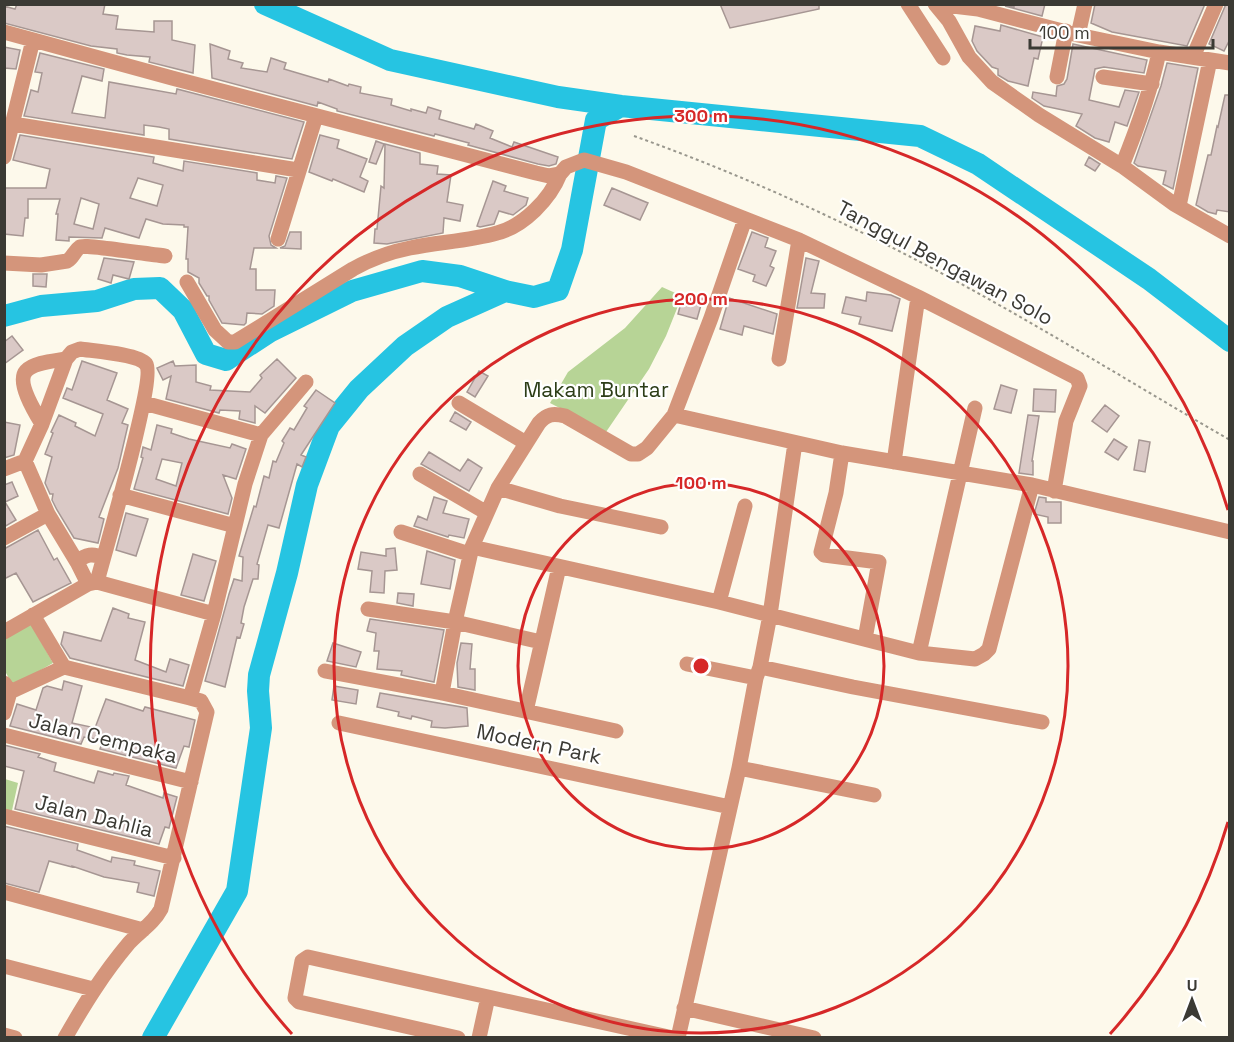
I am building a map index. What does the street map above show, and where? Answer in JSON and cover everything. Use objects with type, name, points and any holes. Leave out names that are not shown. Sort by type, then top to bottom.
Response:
[{"type":"street","points":[[908,4],[943,57]]},
{"type":"street","points":[[936,4],[978,9],[1159,52],[1230,63]]},
{"type":"street","points":[[936,4],[949,21],[969,57],[992,82],[1038,115],[1122,166],[1179,206],[1230,237]]},
{"type":"street","points":[[1057,77],[1085,4]]},
{"type":"street","points":[[1193,57],[1216,4]]},
{"type":"street","points":[[4,32],[536,173],[549,176],[560,174]]},
{"type":"street","points":[[4,157],[33,40]]},
{"type":"street","points":[[1122,166],[1152,84],[1159,52]]},
{"type":"street","points":[[1179,206],[1210,60]]},
{"type":"street","points":[[1103,77],[1152,84]]},
{"type":"street","points":[[278,239],[316,116]]},
{"type":"street","points":[[13,124],[298,170]]},
{"type":"street","points":[[187,282],[215,330],[228,342],[235,342],[372,259],[408,248],[498,233],[516,225],[547,198],[560,174],[566,168],[584,160],[626,172],[799,240],[918,297],[1067,373],[1079,382],[1080,386],[1066,421],[1054,491]]},
{"type":"street","points":[[442,693],[471,551],[498,488],[526,443],[546,416],[555,413],[573,419],[631,454],[638,454],[647,448],[674,415],[745,219]]},
{"type":"street","points":[[779,359],[799,240]]},
{"type":"street","points":[[4,263],[41,265],[67,261],[79,247],[86,245],[165,256]]},
{"type":"street","points":[[894,462],[918,297]]},
{"type":"street","points":[[4,469],[25,461],[42,424],[66,359],[72,352],[80,349],[136,358],[145,363],[148,368],[144,403],[103,558],[92,583],[4,632]]},
{"type":"street","points":[[42,424],[30,403],[23,376],[33,366],[66,359]]},
{"type":"street","points":[[190,698],[261,435],[306,382]]},
{"type":"street","points":[[144,403],[261,435]]},
{"type":"street","points":[[459,403],[526,443]]},
{"type":"street","points":[[919,653],[975,408]]},
{"type":"street","points":[[674,415],[842,453],[1032,485],[1230,532]]},
{"type":"street","points":[[678,1038],[739,768],[770,615],[795,443]]},
{"type":"street","points":[[842,453],[822,552],[824,555],[879,562],[865,639]]},
{"type":"street","points":[[25,461],[48,514],[92,583],[214,614]]},
{"type":"street","points":[[420,474],[488,513]]},
{"type":"street","points":[[401,532],[471,551],[559,567],[719,603],[919,653],[975,659],[988,649],[1032,485]]},
{"type":"street","points":[[498,488],[560,506],[661,527]]},
{"type":"street","points":[[120,495],[235,526]]},
{"type":"street","points":[[719,603],[745,506]]},
{"type":"street","points":[[4,538],[48,514]]},
{"type":"street","points":[[77,562],[89,554],[97,554],[103,558]]},
{"type":"street","points":[[526,711],[559,567]]},
{"type":"street","points":[[368,609],[455,622],[541,642]]},
{"type":"street","points":[[33,615],[64,667]]},
{"type":"street","points":[[687,664],[854,687],[1042,722]]},
{"type":"street","points":[[4,713],[7,688],[64,667],[201,701],[207,712],[160,909],[151,925],[130,942],[93,989],[65,1038]]},
{"type":"street","points":[[325,671],[442,693],[616,731]]},
{"type":"street","name":"Modern Park","points":[[339,723],[730,807]]},
{"type":"street","name":"Jalan Cempaka","points":[[4,735],[192,782]]},
{"type":"street","points":[[739,768],[874,795]]},
{"type":"street","name":"Jalan Dahlia","points":[[4,816],[174,858]]},
{"type":"street","points":[[4,892],[143,930]]},
{"type":"street","points":[[458,1038],[299,1002],[295,998],[302,961],[308,957],[673,1038]]},
{"type":"street","points":[[4,966],[93,989]]},
{"type":"street","points":[[479,1038],[489,997]]},
{"type":"street","points":[[684,1008],[814,1038]]},
{"type":"street","points":[[4,1035],[15,1038]]},
{"type":"path","name":"Tanggul Bengawan Solo","points":[[634,136],[763,187],[881,242],[995,303],[1230,440]]},
{"type":"green space","name":"Makam Buntar","points":[[662,287],[682,296],[666,336],[649,369],[606,432],[550,403],[568,372],[625,328]]},
{"type":"green space","points":[[31,624],[53,663],[13,686],[5,671],[4,638]]},
{"type":"green space","points":[[5,779],[18,783],[11,815],[5,812]]},
{"type":"building","points":[[17,4],[105,4],[103,14],[118,16],[116,29],[154,32],[154,21],[172,21],[172,40],[195,45],[193,73],[149,62],[150,57],[117,53],[117,49],[91,46],[4,23],[4,6],[15,9]]},
{"type":"building","points":[[720,4],[819,4],[819,9],[730,28]]},
{"type":"building","points":[[1014,4],[1045,4],[1042,16],[1005,6],[1014,7]]},
{"type":"building","points":[[1095,4],[1205,4],[1187,46],[1112,32],[1091,23]]},
{"type":"building","points":[[1226,4],[1230,4],[1230,39],[1224,51],[1209,44]]},
{"type":"building","points":[[1001,25],[1043,37],[1038,59],[1034,58],[1028,86],[1008,81],[998,75],[998,69],[992,67],[977,51],[972,41],[975,26],[1000,31]]},
{"type":"building","points":[[210,44],[230,51],[228,59],[243,63],[241,68],[267,72],[271,58],[286,63],[284,69],[328,82],[329,79],[348,86],[349,84],[361,87],[360,93],[392,99],[391,105],[426,113],[428,107],[441,111],[439,119],[474,129],[476,124],[493,131],[490,138],[512,147],[514,142],[558,157],[556,164],[549,166],[538,164],[435,134],[434,136],[337,111],[337,109],[318,102],[317,106],[212,78]]},
{"type":"building","points":[[1073,44],[1147,60],[1144,73],[1104,67],[1095,69],[1089,100],[1119,107],[1125,90],[1139,92],[1127,126],[1115,122],[1109,142],[1095,138],[1076,126],[1082,114],[1044,106],[1032,98],[1033,92],[1056,96],[1057,86],[1064,84],[1067,79]]},
{"type":"building","points":[[4,47],[20,50],[16,69],[4,68]]},
{"type":"building","points":[[40,53],[104,69],[102,81],[82,76],[72,113],[105,118],[109,82],[176,94],[177,89],[304,122],[292,159],[169,139],[169,129],[159,127],[144,125],[144,135],[24,116],[31,90],[38,92],[42,73],[35,72]]},
{"type":"building","points":[[1167,63],[1198,68],[1173,189],[1163,184],[1166,171],[1138,166],[1134,163]]},
{"type":"building","points":[[1225,95],[1230,95],[1230,212],[1217,210],[1216,214],[1196,205]]},
{"type":"building","points":[[20,135],[154,157],[153,163],[183,171],[184,161],[257,173],[257,180],[275,183],[276,176],[287,178],[269,236],[271,245],[276,248],[254,248],[250,269],[256,269],[256,290],[275,290],[274,306],[262,314],[247,313],[244,325],[222,323],[209,296],[199,283],[199,278],[188,272],[188,259],[186,259],[188,227],[184,225],[163,224],[146,219],[139,238],[105,228],[102,238],[69,237],[69,241],[56,240],[58,214],[56,214],[60,199],[28,199],[28,218],[25,218],[23,236],[4,234],[5,188],[46,188],[50,169],[13,160]],"holes":[[[138,178],[163,185],[157,206],[130,198]],[[81,198],[99,204],[93,229],[74,224]]]},
{"type":"building","points":[[320,135],[339,140],[337,148],[367,159],[360,177],[368,181],[364,192],[309,172]]},
{"type":"building","points":[[376,141],[384,144],[376,164],[369,162]]},
{"type":"building","points":[[385,144],[420,153],[420,164],[438,166],[437,174],[451,175],[447,202],[463,205],[460,221],[444,218],[443,233],[387,244],[374,243],[381,186],[384,188]]},
{"type":"building","points":[[1089,157],[1100,164],[1095,171],[1085,165]]},
{"type":"building","points":[[493,181],[506,186],[504,191],[528,198],[526,205],[513,215],[499,211],[494,224],[480,227],[477,226]]},
{"type":"building","points":[[612,188],[648,203],[640,220],[604,205]]},
{"type":"building","points":[[290,232],[301,232],[301,249],[280,248],[285,246]]},
{"type":"building","points":[[752,232],[768,238],[765,247],[776,251],[770,266],[774,268],[766,286],[753,281],[755,275],[738,269]]},
{"type":"building","points":[[104,258],[134,262],[129,279],[113,275],[111,283],[98,279]]},
{"type":"building","points":[[806,258],[819,261],[811,293],[825,294],[824,308],[797,308]]},
{"type":"building","points":[[33,274],[47,274],[46,287],[33,286]]},
{"type":"building","points":[[867,292],[891,295],[900,299],[892,331],[859,324],[861,317],[842,313],[846,297],[866,301]]},
{"type":"building","points":[[729,298],[777,314],[773,334],[744,326],[742,335],[720,329]]},
{"type":"building","points":[[682,299],[701,305],[697,319],[678,314]]},
{"type":"building","points":[[12,336],[23,350],[4,364],[4,342]]},
{"type":"building","points":[[277,359],[296,378],[265,413],[255,406],[255,423],[239,419],[240,411],[220,410],[219,413],[166,399],[171,376],[163,380],[157,368],[173,361],[175,366],[196,365],[196,382],[211,386],[210,390],[250,392],[262,378],[260,375]]},
{"type":"building","points":[[82,361],[117,373],[107,400],[128,409],[122,423],[128,425],[118,468],[99,517],[104,519],[98,543],[74,538],[57,510],[52,500],[53,494],[50,494],[45,483],[52,457],[45,454],[59,415],[95,436],[103,414],[63,398],[67,388],[72,390]]},
{"type":"building","points":[[479,371],[488,376],[475,397],[467,392]]},
{"type":"building","points":[[1001,385],[1017,390],[1011,413],[994,409]]},
{"type":"building","points":[[1034,389],[1056,390],[1055,412],[1033,411]]},
{"type":"building","points":[[316,390],[335,403],[301,455],[306,457],[302,467],[297,464],[279,528],[268,525],[257,564],[259,565],[258,579],[253,579],[244,607],[241,623],[244,624],[240,638],[237,637],[225,687],[205,681],[234,579],[242,581],[243,557],[239,556],[264,476],[269,478],[273,461],[276,462],[284,443],[282,441],[290,428],[294,430],[307,408],[304,406]]},
{"type":"building","points":[[1105,405],[1119,416],[1107,432],[1092,421]]},
{"type":"building","points":[[455,412],[471,422],[466,430],[450,421]]},
{"type":"building","points":[[1028,415],[1039,416],[1032,461],[1033,475],[1019,473]]},
{"type":"building","points":[[4,422],[20,425],[14,455],[4,458]]},
{"type":"building","points":[[157,425],[172,429],[171,433],[189,439],[230,448],[232,444],[246,449],[236,479],[223,475],[232,498],[228,514],[134,489],[143,458],[141,457],[143,447],[151,450]],"holes":[[[162,459],[182,463],[176,486],[156,479]]]},
{"type":"building","points":[[1114,439],[1127,447],[1118,460],[1105,452]]},
{"type":"building","points":[[1139,440],[1150,442],[1145,472],[1134,470]]},
{"type":"building","points":[[429,452],[460,471],[468,459],[482,468],[469,491],[421,464]]},
{"type":"building","points":[[12,482],[18,496],[5,502],[16,520],[4,527],[4,485]]},
{"type":"building","points":[[434,497],[447,501],[443,513],[469,519],[464,538],[449,535],[448,537],[414,526],[418,516],[427,520]]},
{"type":"building","points":[[1039,497],[1046,498],[1046,502],[1061,502],[1061,523],[1048,523],[1048,517],[1034,514]]},
{"type":"building","points":[[126,513],[148,519],[136,556],[116,550]]},
{"type":"building","points":[[38,530],[54,560],[57,558],[71,583],[33,602],[16,573],[4,579],[4,549]]},
{"type":"building","points":[[395,548],[397,570],[385,571],[384,593],[370,592],[372,571],[358,569],[361,552],[386,556],[386,549]]},
{"type":"building","points":[[427,551],[455,560],[450,589],[421,584]]},
{"type":"building","points":[[193,554],[216,561],[204,601],[181,595]]},
{"type":"building","points":[[398,593],[414,594],[413,606],[397,603]]},
{"type":"building","points":[[113,608],[129,614],[128,618],[145,622],[135,660],[166,672],[170,659],[189,665],[183,686],[70,658],[61,644],[64,632],[101,641]]},
{"type":"building","points":[[370,619],[444,630],[434,682],[401,675],[402,671],[377,669],[379,651],[374,651],[376,633],[367,631]]},
{"type":"building","points":[[333,643],[361,652],[356,667],[327,661]]},
{"type":"building","points":[[461,643],[472,644],[470,669],[475,669],[475,690],[458,687],[457,663]]},
{"type":"building","points":[[64,681],[82,686],[72,723],[95,728],[106,699],[143,711],[145,707],[195,720],[189,747],[184,746],[176,768],[100,749],[103,740],[84,737],[81,744],[10,726],[17,704],[36,710],[43,688],[47,686],[62,690]]},
{"type":"building","points":[[334,686],[358,690],[356,704],[332,700]]},
{"type":"building","points":[[380,693],[467,708],[468,726],[431,727],[432,721],[412,716],[411,719],[398,716],[399,712],[377,707]]},
{"type":"building","points":[[4,745],[40,754],[38,757],[56,763],[54,771],[94,783],[98,771],[129,776],[126,785],[163,798],[164,793],[177,797],[169,828],[165,827],[159,844],[15,809],[24,771],[4,766]]},
{"type":"building","points":[[4,826],[78,844],[77,850],[111,862],[112,857],[135,861],[134,865],[160,871],[154,896],[137,892],[139,883],[104,877],[49,861],[39,892],[4,883]]},
{"type":"waterway","points":[[265,4],[390,60],[558,97],[621,106],[920,136],[978,164],[1149,279],[1230,341]]},
{"type":"waterway","points":[[4,316],[41,306],[97,301],[134,289],[160,288],[183,310],[206,354],[226,360],[269,332],[352,291],[422,271],[460,276],[505,291],[534,297],[558,290],[572,250],[596,120],[621,106]]},
{"type":"waterway","points":[[153,1038],[237,891],[261,728],[259,675],[287,573],[307,485],[329,426],[359,389],[405,346],[447,317],[505,291]]}]
